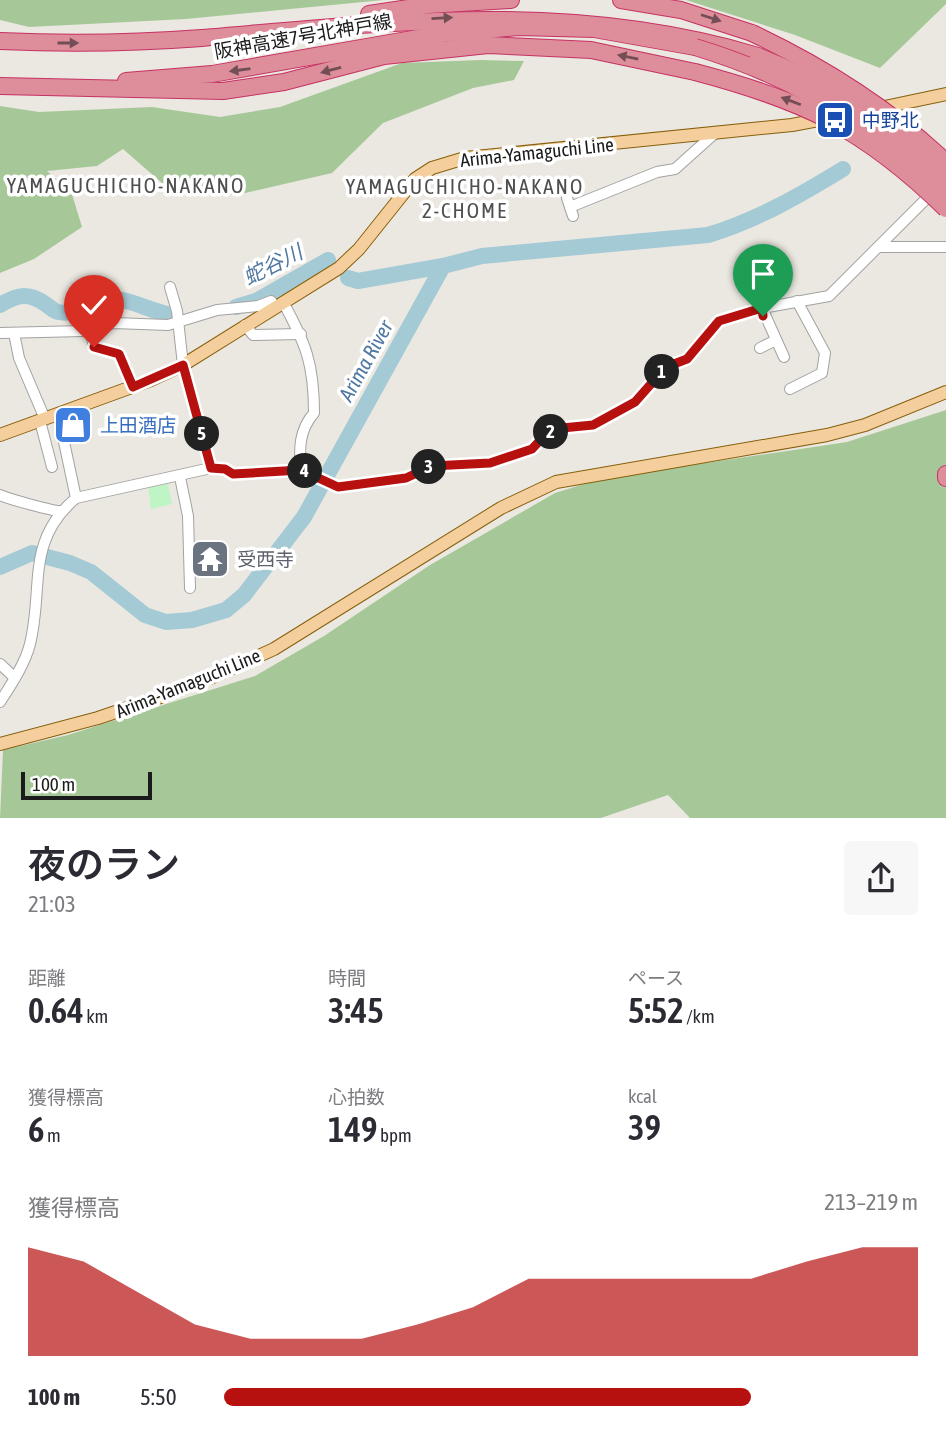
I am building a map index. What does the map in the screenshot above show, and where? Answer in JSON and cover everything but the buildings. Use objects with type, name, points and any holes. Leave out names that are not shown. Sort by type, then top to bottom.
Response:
[{"type":"highway","points":[[242,34],[405,8],[511,0]]},
{"type":"highway","points":[[621,0],[681,10],[752,33],[807,60],[859,92],[909,129],[946,162]]},
{"type":"highway","name":"阪神高速7号北神戸線","points":[[0,41],[109,42],[516,14],[632,22],[758,55],[816,81],[873,116],[946,178]]},
{"type":"highway","name":"阪神高速7号北神戸線","points":[[0,85],[106,82],[212,74],[440,34],[518,27],[607,30],[697,41],[812,93],[896,148],[946,193]]},
{"type":"highway","points":[[0,85],[223,91],[284,82],[384,56],[488,44],[590,50],[695,72],[765,92],[822,114],[875,148],[946,209]]},
{"type":"main road","name":"Arima-Yamaguchi Line","points":[[0,435],[133,387],[183,365],[339,268],[359,249],[415,179],[432,168],[465,158],[792,125],[946,94]]},
{"type":"main road","name":"Arima-Yamaguchi Line","points":[[0,744],[85,722],[163,696],[274,649],[501,508],[556,482],[827,435],[913,408],[946,391]]},
{"type":"street","points":[[570,207],[621,191],[675,169],[714,134]]},
{"type":"street","points":[[0,702],[30,645],[41,548],[60,510],[76,498],[211,468],[225,469],[233,474],[305,471],[338,487],[406,478],[432,466],[490,463],[532,449],[546,434],[593,425],[635,402],[666,367],[687,359],[719,321],[762,308],[829,296],[946,178]]},
{"type":"street","points":[[878,247],[946,247]]},
{"type":"street","points":[[170,287],[176,307],[183,365],[211,468]]},
{"type":"street","points":[[0,333],[90,330],[114,323],[168,325],[271,301],[279,304],[306,343],[314,385],[314,413],[306,422],[301,438],[305,471]]},
{"type":"street","points":[[790,388],[820,380],[825,353],[797,301]]},
{"type":"street","points":[[762,308],[784,356]]},
{"type":"street","points":[[245,325],[253,335],[301,334]]},
{"type":"street","points":[[90,330],[94,347],[119,354],[133,387]]},
{"type":"street","points":[[14,333],[19,358],[43,420],[52,467]]},
{"type":"street","points":[[760,348],[776,340]]},
{"type":"street","points":[[58,414],[76,498]]},
{"type":"street","points":[[180,477],[188,516],[191,588]]},
{"type":"street","points":[[0,495],[41,505],[51,511],[60,510]]},
{"type":"street","points":[[0,664],[13,676]]},
{"type":"street","points":[[0,694],[13,676]]},
{"type":"green space","points":[[0,0],[384,0],[186,19],[29,27],[0,20]]},
{"type":"green space","points":[[686,0],[946,0],[946,4],[880,68],[795,35]]},
{"type":"green space","points":[[524,61],[514,80],[473,88],[383,123],[332,173],[236,195],[170,190],[123,149],[97,166],[47,171],[71,191],[82,227],[34,259],[0,273],[0,106],[39,112],[152,107],[220,117],[280,107],[402,63]]},
{"type":"green space","points":[[946,410],[946,818],[690,818],[668,795],[601,818],[0,818],[3,750],[68,735],[255,676],[324,636],[430,565],[555,493],[629,470],[706,463],[847,442]]},
{"type":"green space","points":[[168,484],[172,504],[151,509],[148,487]]},
{"type":"waterway","name":"Arima River","points":[[0,567],[32,553],[70,563],[91,572],[145,615],[166,622],[192,620],[226,610],[244,595],[304,517],[443,266],[482,256],[708,235],[777,206],[843,169]]},
{"type":"waterway","name":"蛇谷川","points":[[236,307],[256,301],[328,260]]},
{"type":"waterway","name":"蛇谷川","points":[[348,278],[358,281],[443,266]]},
{"type":"waterway","name":"蛇谷川","points":[[0,305],[17,297],[27,296],[65,313],[103,300],[116,299],[172,315]]},
{"type":"place","name":"中野北","points":[[835,120]]},
{"type":"place","name":"上田酒店","points":[[73,425]]},
{"type":"place","name":"受西寺","points":[[210,559]]},
{"type":"district","name":"YAMAGUCHICHO-NAKANO","points":[[126,186]]},
{"type":"district","name":"YAMAGUCHICHO-NAKANO 2-CHOME","points":[[465,199]]},
{"type":"route","points":[[94,347],[119,354],[133,387],[183,365],[192,390],[211,468],[225,469],[233,474],[301,470],[338,487],[406,478],[432,466],[490,463],[532,449],[546,434],[562,428],[593,425],[635,402],[666,367],[687,359],[719,321],[762,308],[763,316]]}]
